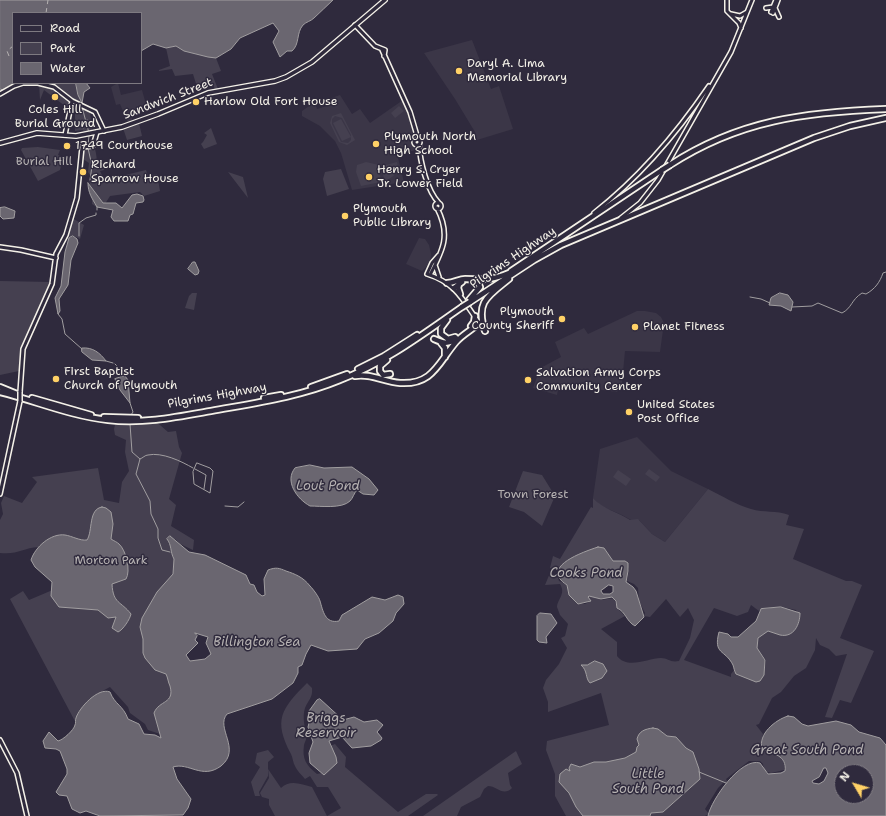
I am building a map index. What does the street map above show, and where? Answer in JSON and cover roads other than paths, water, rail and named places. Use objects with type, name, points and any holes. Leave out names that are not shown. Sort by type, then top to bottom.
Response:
[{"type":"highway","name":"Pilgrims Highway","points":[[470,301],[662,170],[720,138],[774,120],[817,112],[886,109]]},
{"type":"highway","name":"Pilgrims Highway","points":[[0,390],[19,393],[90,415],[146,419],[278,396],[327,382],[376,360],[534,260],[561,246],[818,136],[850,126],[886,118]]},
{"type":"highway","points":[[472,327],[477,327],[485,331],[480,315],[485,300],[534,260]]},
{"type":"highway","points":[[454,288],[458,282],[464,279],[490,280],[509,273]]},
{"type":"highway","points":[[458,282],[460,294]]},
{"type":"highway","points":[[447,283],[477,282],[480,285],[479,290],[470,301]]},
{"type":"highway","name":"Pilgrims Highway","points":[[0,390],[7,394],[82,416],[114,421],[146,419],[281,398],[338,381],[373,365],[412,342],[462,306]]},
{"type":"highway","points":[[458,310],[444,322],[440,329],[442,336],[446,338],[452,339],[458,336]]},
{"type":"highway","points":[[338,381],[362,375],[397,383],[412,382],[423,378],[436,369],[444,360],[456,341],[472,327],[475,321],[475,316]]},
{"type":"highway","points":[[441,343],[450,342],[479,323]]},
{"type":"highway","points":[[434,339],[441,343],[446,350],[444,360]]},
{"type":"highway","points":[[397,383],[391,379],[391,372],[386,375],[381,373],[380,366],[412,342]]},
{"type":"main road","name":"Sandwich Street","points":[[0,143],[41,132],[65,136],[86,135],[104,131],[140,121],[208,93],[275,81],[292,75],[314,61],[385,0]]},
{"type":"main road","points":[[728,0],[728,10],[733,15],[741,16],[748,11]]},
{"type":"main road","points":[[728,0],[727,11],[740,24],[740,32]]},
{"type":"main road","points":[[611,224],[636,206],[656,184],[726,61],[740,32],[752,0]]},
{"type":"main road","points":[[772,12],[777,0]]},
{"type":"main road","points":[[766,8],[774,7]]},
{"type":"main road","points":[[774,7],[779,17]]},
{"type":"main road","points":[[355,25],[374,46],[384,50],[384,56],[410,111],[428,186],[438,206],[445,239],[435,264],[428,275]]},
{"type":"main road","points":[[578,226],[622,189],[662,148],[695,106],[726,61]]},
{"type":"main road","points":[[0,94],[16,85],[25,84]]},
{"type":"main road","points":[[39,84],[54,87],[72,101],[96,113],[104,131]]},
{"type":"main road","points":[[65,136],[72,101]]},
{"type":"main road","points":[[82,156],[89,148],[93,146],[97,132]]},
{"type":"main road","points":[[0,494],[20,401],[19,393],[23,350],[50,290],[56,258],[66,235],[76,201],[80,178],[82,147],[89,148]]},
{"type":"main road","points":[[0,247],[18,249],[56,258]]},
{"type":"main road","points":[[428,275],[432,264],[439,255]]},
{"type":"main road","points":[[435,264],[440,279]]},
{"type":"main road","points":[[428,275],[440,279],[454,288],[460,294],[479,323]]},
{"type":"main road","points":[[0,740],[17,773],[27,816]]},
{"type":"water","points":[[0,0],[333,0],[313,19],[303,25],[299,31],[296,45],[292,51],[287,51],[280,57],[273,42],[279,31],[273,23],[240,38],[231,49],[216,58],[184,51],[176,46],[166,48],[153,44],[142,50],[142,12],[12,12],[12,84],[14,84],[3,90],[0,89]]},
{"type":"water","points":[[76,84],[87,84],[90,88],[84,92],[82,103],[78,95]]},
{"type":"water","points":[[88,183],[103,203],[116,203],[122,208],[132,195],[137,194],[143,196],[144,200],[143,202],[136,203],[133,214],[130,215],[128,221],[114,221],[111,217],[113,210],[97,207],[90,193]]},
{"type":"water","points":[[5,207],[15,211],[14,218],[3,219],[0,216],[0,208]]},
{"type":"water","points":[[73,236],[77,239],[78,243],[71,260],[68,285],[59,299],[60,311],[58,314],[55,298],[61,286],[65,252],[69,238]]},
{"type":"water","points":[[193,262],[195,262],[199,271],[198,274],[195,275],[188,269]]},
{"type":"water","points":[[780,293],[788,295],[793,302],[791,311],[781,306],[769,305],[771,298]]},
{"type":"water","points":[[82,348],[90,348],[96,351],[106,361],[92,360],[82,352]]},
{"type":"water","points":[[125,376],[128,380],[130,403],[120,390],[115,379]]},
{"type":"water","name":"Lout Pond","points":[[310,465],[324,468],[352,467],[369,479],[378,490],[374,495],[363,494],[357,490],[350,501],[342,505],[310,506],[297,494],[291,484],[291,478],[295,468]]},
{"type":"water","points":[[102,507],[111,512],[113,524],[111,539],[122,547],[128,566],[126,579],[112,584],[116,599],[131,614],[126,624],[118,632],[112,628],[116,617],[108,618],[98,610],[59,607],[51,596],[52,582],[35,567],[31,560],[36,550],[44,542],[54,536],[65,535],[87,540],[93,516],[98,509]]},
{"type":"water","name":"Billington Sea","points":[[170,536],[189,552],[205,555],[246,575],[250,584],[254,585],[257,592],[262,596],[265,595],[264,579],[268,570],[273,568],[279,569],[302,578],[314,591],[319,599],[325,616],[331,621],[339,621],[342,615],[372,597],[385,600],[398,595],[403,597],[404,604],[396,613],[393,621],[379,633],[365,639],[357,649],[328,651],[311,645],[302,665],[298,667],[298,673],[293,683],[272,699],[227,714],[224,720],[224,726],[229,746],[229,753],[227,759],[221,766],[214,770],[208,771],[179,766],[173,767],[177,779],[191,799],[188,808],[183,815],[100,816],[86,811],[80,813],[72,809],[67,796],[59,795],[56,792],[67,774],[67,769],[60,751],[45,748],[43,741],[49,732],[58,741],[65,737],[74,727],[78,714],[85,704],[95,695],[105,691],[110,692],[128,719],[139,724],[144,734],[155,735],[161,738],[154,713],[156,709],[170,696],[170,686],[166,674],[155,670],[145,658],[140,627],[142,618],[157,592],[173,574],[174,559],[167,539]],"holes":[[[195,633],[208,637],[206,643],[211,654],[205,659],[190,661],[186,655],[198,643],[195,640],[197,636]]]},
{"type":"water","name":"Cooks Pond","points":[[598,547],[604,548],[613,561],[625,561],[628,563],[626,582],[636,591],[644,617],[635,626],[617,608],[616,601],[612,597],[601,599],[589,596],[588,597],[591,601],[578,604],[569,595],[567,585],[560,578],[558,572],[566,561]],"holes":[[[609,585],[613,586],[613,592],[610,594],[603,594],[601,591]]]},
{"type":"water","points":[[781,607],[800,613],[799,622],[795,629],[789,634],[785,635],[768,631],[758,638],[757,648],[765,660],[764,675],[760,681],[756,682],[736,674],[730,660],[719,648],[719,632],[728,634],[731,637],[738,637],[756,621],[761,609]]},
{"type":"water","points":[[540,613],[551,614],[557,623],[546,637],[547,643],[539,642],[537,640],[537,616]]},
{"type":"water","points":[[595,661],[603,664],[607,671],[602,678],[590,683],[587,679],[585,670],[581,665],[587,665]]},
{"type":"water","name":"Briggs Reservoir","points":[[320,699],[343,720],[354,717],[364,722],[377,720],[383,725],[377,732],[382,738],[381,740],[371,746],[352,748],[342,737],[329,741],[337,763],[324,775],[310,763],[309,753],[313,742],[308,727],[311,715],[309,711],[317,700]]},
{"type":"water","name":"Great South Pond","points":[[788,716],[794,717],[802,724],[808,726],[836,721],[851,725],[859,732],[880,738],[886,745],[886,816],[708,816],[715,800],[728,781],[744,766],[752,763],[760,763],[768,774],[781,773],[785,771],[782,758],[762,749],[761,743],[765,733],[778,721]],"holes":[[[824,768],[826,768],[828,773],[824,781],[819,784],[813,783],[812,781],[819,777]]]},
{"type":"water","name":"Little South Pond","points":[[653,728],[658,729],[667,736],[676,737],[686,748],[693,752],[699,769],[700,779],[663,812],[651,813],[650,816],[583,816],[576,807],[569,793],[559,782],[560,774],[566,769],[570,771],[569,768],[571,764],[580,767],[594,762],[606,762],[625,758],[636,752],[639,745],[637,739],[641,732]]},
{"type":"waterway","points":[[82,107],[89,133]]},
{"type":"waterway","points":[[83,128],[80,126],[80,123],[87,120]]},
{"type":"waterway","points":[[88,145],[89,136]]},
{"type":"waterway","points":[[88,148],[92,166],[90,180]]},
{"type":"waterway","points":[[79,236],[79,223],[86,218],[96,215],[96,213]]},
{"type":"waterway","points":[[792,307],[812,306],[818,303],[842,313],[848,309],[858,296],[862,293],[866,294],[875,288],[883,273],[886,272]]},
{"type":"waterway","points":[[750,297],[761,299],[770,303]]},
{"type":"waterway","points":[[58,314],[62,319],[65,334],[82,349]]},
{"type":"waterway","points":[[106,361],[113,363]]},
{"type":"waterway","points":[[115,364],[122,374]]},
{"type":"waterway","points":[[130,403],[133,412],[131,415]]},
{"type":"waterway","points":[[130,424],[132,452],[140,459],[136,474],[150,501],[151,514],[158,529],[158,538],[162,550],[170,552]]},
{"type":"waterway","points":[[140,459],[147,455],[153,454],[165,456],[193,468]]},
{"type":"waterway","points":[[197,463],[210,468],[213,471],[210,493],[194,484],[193,472],[197,463]]},
{"type":"waterway","points":[[195,469],[206,475],[204,489]]},
{"type":"waterway","points":[[225,506],[238,507],[244,502]]},
{"type":"waterway","points":[[699,772],[726,783]]},
{"type":"place","name":"Daryl A. Lima Memorial Library","points":[[459,71]]},
{"type":"place","name":"Coles Hill Burial Ground","points":[[55,97]]},
{"type":"place","name":"Harlow Old Fort House","points":[[196,102]]},
{"type":"place","name":"Plymouth North High School","points":[[376,144]]},
{"type":"place","name":"1749 Courthouse","points":[[67,146]]},
{"type":"place","name":"Richard Sparrow House","points":[[83,172]]},
{"type":"place","name":"Henry S. Cryer Jr. Lower Field","points":[[369,177]]},
{"type":"place","name":"Plymouth Public Library","points":[[345,216]]},
{"type":"place","name":"Plymouth County Sheriff","points":[[562,319]]},
{"type":"place","name":"Planet Fitness","points":[[635,327]]},
{"type":"place","name":"First Baptist Church of Plymouth","points":[[56,379]]},
{"type":"place","name":"Salvation Army Corps Community Center","points":[[528,380]]},
{"type":"place","name":"United States Post Office","points":[[629,412]]},
{"type":"park label","name":"Burial Hill","points":[[44,162]]},
{"type":"park label","name":"Town Forest","points":[[533,495]]},
{"type":"park label","name":"Morton Park","points":[[111,561]]}]
